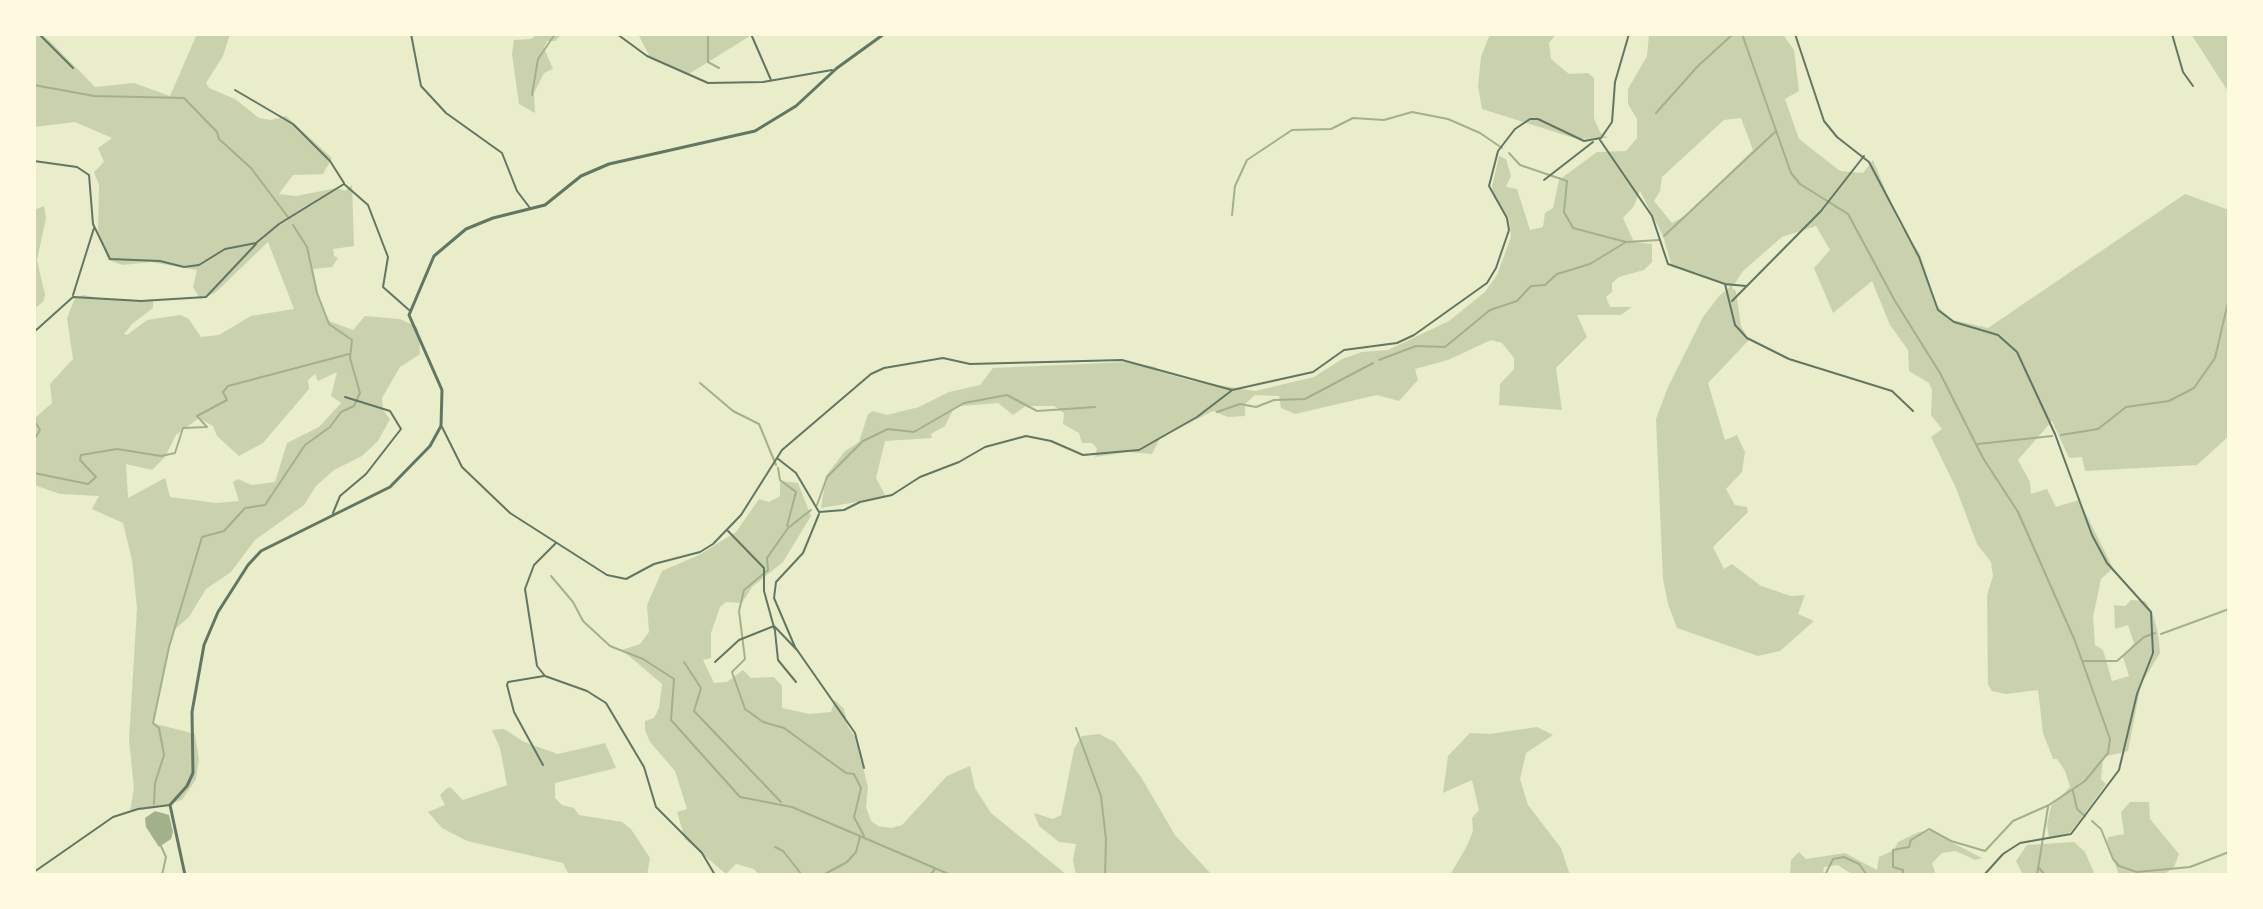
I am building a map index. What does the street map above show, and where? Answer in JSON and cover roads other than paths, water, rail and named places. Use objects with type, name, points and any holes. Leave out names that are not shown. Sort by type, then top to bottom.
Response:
[{"type":"street","points":[[39,34],[73,68]]},
{"type":"street","points":[[411,34],[421,86],[446,113],[502,153],[519,194],[531,209]]},
{"type":"street","points":[[617,34],[647,56],[706,83],[771,81],[837,68]]},
{"type":"street","points":[[751,34],[771,81]]},
{"type":"street","points":[[884,34],[837,68],[796,106],[755,131],[609,164],[581,176],[545,205],[477,224],[441,248],[428,266],[409,310],[411,325],[442,390],[441,426],[456,459],[475,481],[519,520],[607,575],[626,579],[660,562],[700,552],[727,530],[788,445],[875,372],[943,358],[970,364],[1122,360],[1232,390]]},
{"type":"street","points":[[1544,180],[1611,126],[1615,82],[1629,34]]},
{"type":"street","points":[[1795,34],[1824,121],[1837,137],[1864,156],[1919,257],[1938,310],[1954,322],[1998,335],[2017,352],[2047,415],[2079,507],[2098,547],[2107,563],[2151,612],[2153,653],[2137,694],[2122,763],[2075,830],[2066,836],[2010,848],[1984,875]]},
{"type":"street","points":[[2172,34],[2183,72],[2193,86]]},
{"type":"street","points":[[235,90],[293,124],[330,161],[344,184],[368,205],[389,264],[382,280],[385,290],[409,310]]},
{"type":"street","points":[[819,512],[844,510],[860,502],[892,495],[920,477],[963,461],[985,447],[1026,436],[1051,441],[1083,455],[1139,450],[1197,417],[1232,390],[1313,372],[1344,350],[1397,343],[1421,331],[1480,288],[1494,273],[1509,226],[1491,195],[1489,178],[1498,151],[1515,129],[1526,120],[1538,119],[1584,141],[1598,139]]},
{"type":"street","points":[[1598,139],[1652,216],[1669,265],[1725,284],[1747,286]]},
{"type":"street","points":[[1731,302],[1827,204],[1864,156]]},
{"type":"street","points":[[34,161],[77,167],[89,175],[94,227],[104,252],[116,261],[160,261],[191,267],[225,249],[256,243]]},
{"type":"street","points":[[73,297],[137,301],[201,298],[213,291],[256,243],[279,224],[344,184]]},
{"type":"street","points":[[34,332],[73,297],[94,227]]},
{"type":"street","points":[[1725,284],[1735,325],[1755,343],[1789,359],[1892,391],[1913,411]]},
{"type":"street","points":[[333,513],[340,496],[366,474],[401,429],[390,411],[345,397]]},
{"type":"street","points":[[34,872],[113,817],[138,809],[170,805],[187,786],[193,773],[192,712],[204,645],[218,612],[248,565],[261,551],[390,487],[430,446],[441,426]]},
{"type":"street","points":[[777,458],[796,473],[819,512]]},
{"type":"street","points":[[799,652],[773,590],[778,578],[803,553],[819,512]]},
{"type":"street","points":[[727,530],[764,568],[764,591],[774,626],[779,663],[796,682]]},
{"type":"street","points":[[545,676],[532,651],[525,589],[534,565],[557,542]]},
{"type":"street","points":[[774,626],[799,652],[855,733],[864,768]]},
{"type":"street","points":[[715,662],[739,640],[774,626]]},
{"type":"street","points":[[543,765],[512,707],[507,683],[545,676],[594,694],[606,703],[644,767],[656,807],[702,853],[715,875]]},
{"type":"street","points":[[170,805],[185,875]]},
{"type":"waterway","points":[[532,95],[538,59],[555,34]]},
{"type":"waterway","points":[[708,34],[708,62],[719,68]]},
{"type":"waterway","points":[[1656,113],[1698,66],[1733,34]]},
{"type":"waterway","points":[[1742,34],[1791,173],[1800,184],[1848,214],[1895,301],[1940,373],[1983,458],[2018,512],[2075,641],[2110,739],[2108,753],[2085,781],[2049,805],[2013,821],[1985,851],[1951,841],[1929,829],[1911,840],[1909,847],[1893,850],[1893,867],[1903,870],[1903,875]]},
{"type":"waterway","points":[[34,85],[94,96],[184,98],[217,132],[219,139],[251,168],[288,217]]},
{"type":"waterway","points":[[1232,215],[1235,186],[1247,160],[1292,130],[1331,129],[1353,118],[1384,120],[1412,112],[1448,119],[1480,133],[1502,148]]},
{"type":"waterway","points":[[1664,236],[1775,132]]},
{"type":"waterway","points":[[1509,153],[1520,165],[1567,181],[1564,212],[1573,228],[1626,242],[1659,240]]},
{"type":"waterway","points":[[154,804],[155,783],[164,755],[159,728],[153,723],[169,647],[202,537],[224,531],[245,508],[265,505],[305,445],[330,427],[341,412],[354,406],[360,393],[350,358],[352,340],[329,324],[317,293],[307,247],[293,225]]},
{"type":"waterway","points":[[1379,360],[1416,346],[1445,347],[1490,310],[1517,301],[1531,286],[1545,285],[1557,274],[1590,264],[1626,242]]},
{"type":"waterway","points":[[2061,435],[2098,429],[2126,407],[2169,401],[2194,388],[2215,358],[2229,298]]},
{"type":"waterway","points":[[34,473],[88,484],[96,477],[80,460],[81,455],[117,449],[161,456],[175,453],[183,428],[207,427],[197,416],[227,400],[223,392],[228,386],[349,354]]},
{"type":"waterway","points":[[1217,412],[1240,404],[1256,407],[1274,400],[1305,399],[1373,363]]},
{"type":"waterway","points":[[700,383],[733,411],[759,424],[776,465]]},
{"type":"waterway","points":[[817,505],[827,477],[863,441],[888,429],[914,432],[964,403],[1007,395],[1037,411],[1095,407]]},
{"type":"waterway","points":[[34,420],[40,430],[34,440]]},
{"type":"waterway","points":[[1978,444],[2052,436]]},
{"type":"waterway","points":[[778,468],[780,480],[796,492],[787,526]]},
{"type":"waterway","points":[[811,510],[788,528],[767,558],[768,570],[744,590],[739,611],[745,659],[732,672],[745,709],[763,722],[784,728],[846,773],[854,774],[861,788],[854,817],[864,836]]},
{"type":"waterway","points":[[551,576],[573,602],[583,621],[610,646],[643,659],[674,679],[671,720],[740,797],[792,807],[951,875]]},
{"type":"waterway","points":[[2161,634],[2229,609]]},
{"type":"waterway","points":[[2083,661],[2117,661],[2144,637],[2155,633]]},
{"type":"waterway","points":[[684,662],[701,688],[694,711],[781,802]]},
{"type":"waterway","points":[[1076,728],[1101,796],[1106,840],[1105,875]]},
{"type":"waterway","points":[[2073,791],[2077,809],[2085,816]]},
{"type":"waterway","points":[[2037,875],[2048,807]]},
{"type":"waterway","points":[[2092,821],[2101,829],[2119,866],[2137,872],[2190,867],[2229,852]]},
{"type":"waterway","points":[[823,875],[847,862],[856,852],[860,837]]},
{"type":"waterway","points":[[161,846],[166,857],[162,875]]},
{"type":"waterway","points":[[775,847],[783,851],[802,875]]},
{"type":"waterway","points":[[1825,875],[1833,859],[1844,857],[1859,864],[1867,875]]},
{"type":"waterway","points":[[2039,868],[2045,875]]},
{"type":"waterway","points":[[930,875],[935,869]]}]
